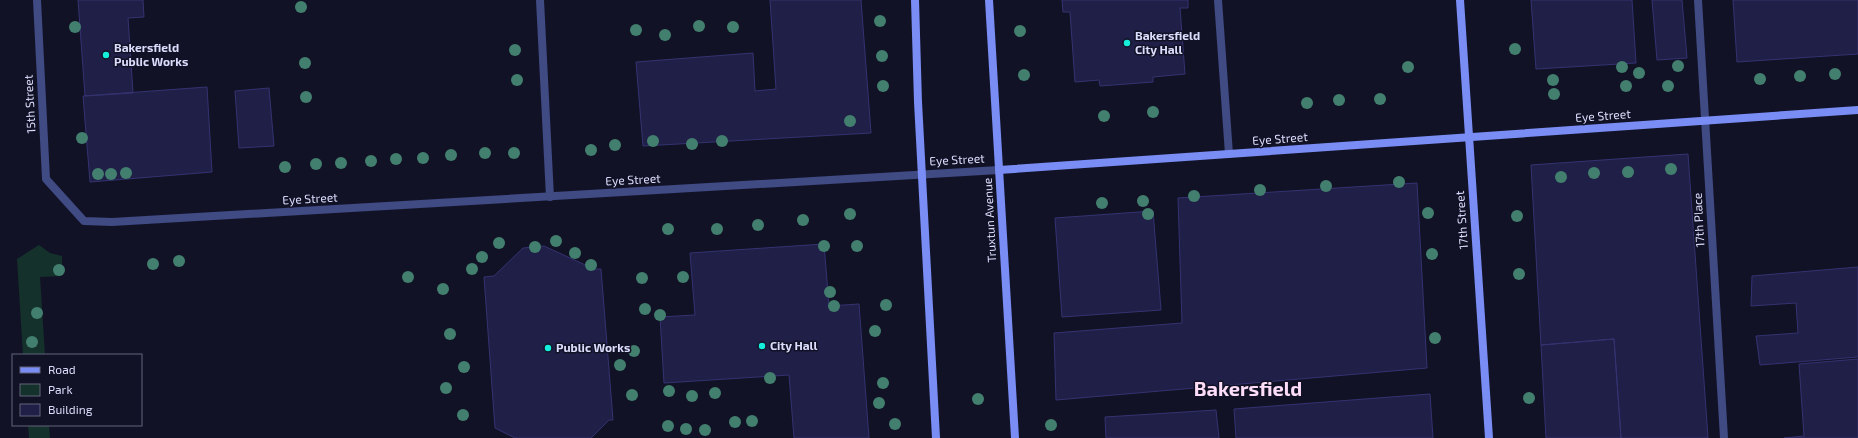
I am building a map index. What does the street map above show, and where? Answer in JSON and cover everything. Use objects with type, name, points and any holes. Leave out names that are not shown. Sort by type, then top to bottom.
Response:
[{"type":"street","name":"15th Street","points":[[37,0],[46,179],[65,201]]},
{"type":"street","points":[[540,0],[550,197]]},
{"type":"street","points":[[915,0],[936,438]]},
{"type":"street","name":"Truxtun Avenue","points":[[990,0],[1015,438]]},
{"type":"street","points":[[1218,0],[1229,154]]},
{"type":"street","name":"17th Street","points":[[1460,0],[1489,438]]},
{"type":"street","name":"17th Place","points":[[1698,0],[1724,438]]},
{"type":"street","name":"Eye Street","points":[[65,201],[84,221],[112,222],[999,170],[1858,110]]},
{"type":"green space","points":[[39,245],[50,253],[62,256],[62,276],[40,277],[45,354],[23,354],[17,259]]},
{"type":"green space","points":[[28,426],[49,426],[50,438],[29,438]]},
{"type":"building","name":"Bakersfield Public Works","points":[[78,0],[143,0],[144,17],[128,18],[133,93],[85,96]]},
{"type":"building","points":[[770,0],[861,0],[871,133],[643,146],[636,62],[753,53],[755,91],[776,89]]},
{"type":"building","name":"Bakersfield City Hall","points":[[1062,0],[1188,0],[1188,8],[1180,8],[1185,74],[1153,77],[1153,82],[1100,86],[1099,80],[1075,82],[1070,12],[1063,12]]},
{"type":"building","points":[[1531,0],[1632,0],[1636,63],[1536,69]]},
{"type":"building","points":[[1652,0],[1682,0],[1687,58],[1657,60]]},
{"type":"building","points":[[1733,0],[1858,0],[1858,54],[1737,62]]},
{"type":"building","points":[[207,87],[212,172],[90,182],[83,96]]},
{"type":"building","points":[[269,88],[274,146],[239,148],[235,91]]},
{"type":"building","points":[[1688,154],[1708,438],[1621,438],[1614,339],[1541,345],[1531,165]]},
{"type":"building","points":[[1417,183],[1427,368],[1056,400],[1054,333],[1182,323],[1178,198]]},
{"type":"building","points":[[1153,211],[1161,310],[1062,317],[1055,218]]},
{"type":"building","name":"City Hall","points":[[824,244],[829,306],[859,304],[869,438],[794,438],[789,375],[664,383],[660,317],[695,315],[690,253]]},
{"type":"building","name":"Public Works","points":[[544,246],[594,269],[601,269],[613,420],[609,420],[591,438],[515,438],[495,428],[484,277],[494,276],[523,248]]},
{"type":"building","points":[[1858,267],[1858,357],[1760,365],[1756,336],[1798,333],[1796,303],[1751,306],[1752,276]]},
{"type":"building","points":[[1614,339],[1621,438],[1546,438],[1541,345]]},
{"type":"building","points":[[1858,359],[1858,438],[1784,438],[1804,436],[1799,364]]},
{"type":"building","points":[[1430,394],[1433,438],[1236,438],[1234,409]]},
{"type":"building","points":[[1216,410],[1219,438],[1106,438],[1105,417]]},
{"type":"place","name":"Bakersfield City Hall","points":[[1127,43]]},
{"type":"place","name":"Bakersfield Public Works","points":[[106,55]]},
{"type":"place","name":"City Hall","points":[[762,346]]},
{"type":"place","name":"Public Works","points":[[548,348]]},
{"type":"district","name":"Bakersfield","points":[[1248,389]]}]
